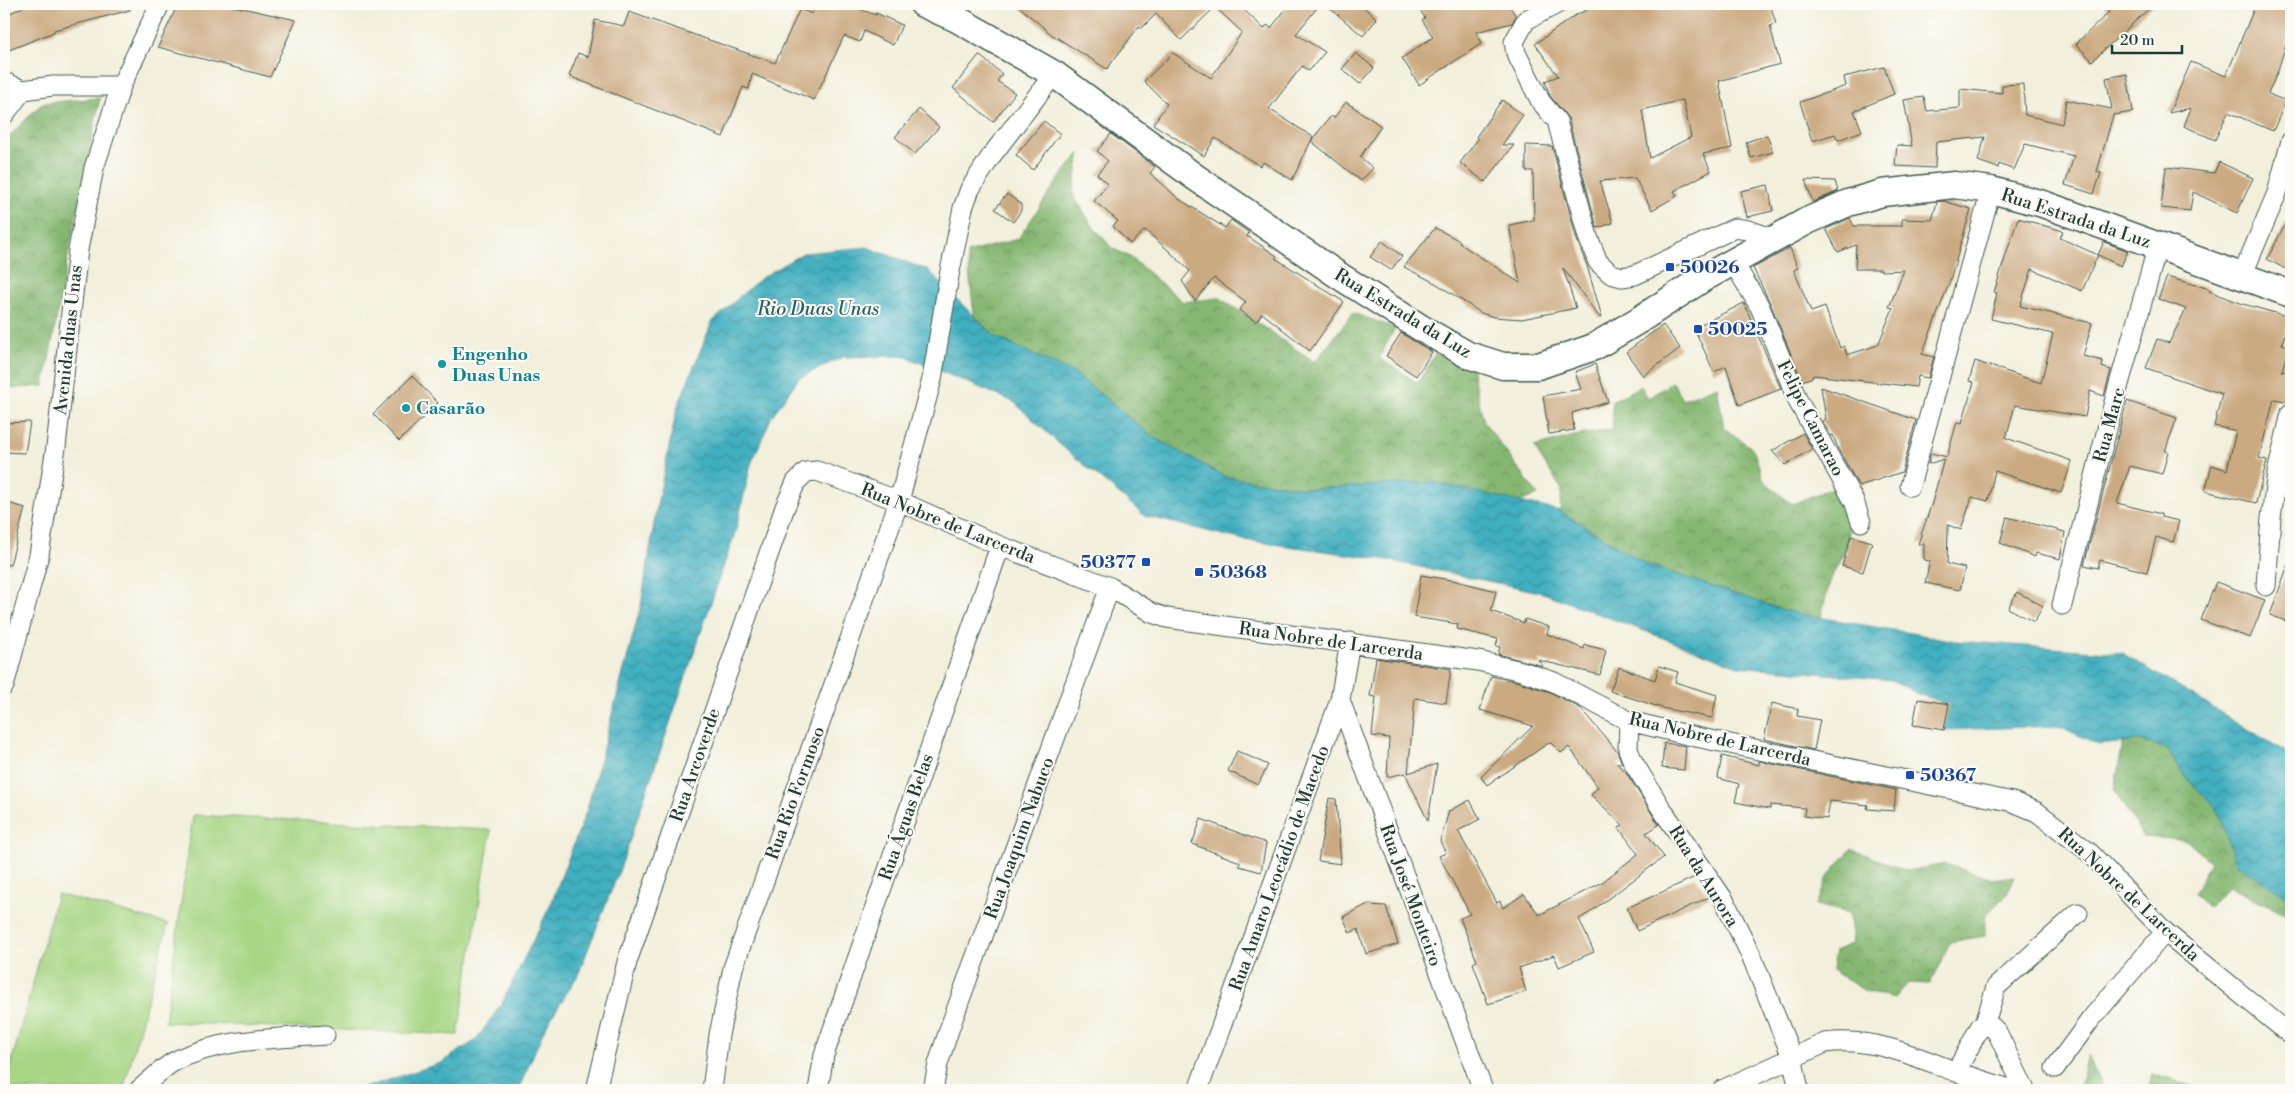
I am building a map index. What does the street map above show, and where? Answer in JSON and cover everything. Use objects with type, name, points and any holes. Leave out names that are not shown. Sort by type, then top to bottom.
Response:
[{"type":"main road","name":"Rua Estrada da Luz","points":[[923,4],[955,18],[1054,74],[1195,177],[1338,275],[1468,355],[1504,366],[1538,366],[1594,347],[1640,320],[1702,279],[1807,220],[1848,203],[1882,193],[1954,185],[1991,190],[2043,204],[2291,294]]},
{"type":"street","name":"Avenida duas Unas","points":[[4,686],[39,555],[56,447],[78,250],[94,168],[121,86],[160,4]]},
{"type":"street","points":[[1557,4],[1526,20],[1514,42],[1516,53],[1532,87],[1557,121],[1588,237],[1598,262],[1611,274],[1622,277],[1635,275],[1735,228],[1748,230],[1775,239]]},
{"type":"street","name":"Rua Rio Formoso","points":[[712,1090],[719,1035],[733,968],[899,501],[932,379],[949,276],[963,208],[970,189],[992,155],[1054,74]]},
{"type":"street","points":[[4,82],[22,90],[53,86],[121,86]]},
{"type":"street","points":[[4,115],[22,90]]},
{"type":"street","points":[[2242,276],[2277,192],[2291,141]]},
{"type":"street","points":[[1910,486],[1991,190]]},
{"type":"street","name":"Rua Marc","points":[[2062,605],[2114,402],[2158,245]]},
{"type":"street","name":"Felipe Camarao","points":[[1733,262],[1760,307],[1798,401],[1854,501],[1861,522]]},
{"type":"street","points":[[2266,586],[2271,518],[2277,473],[2291,413]]},
{"type":"street","name":"Rua Arcoverde","points":[[596,1090],[627,962],[785,507],[796,482],[806,472],[817,471],[832,476]]},
{"type":"street","name":"Rua Nobre de Larcerda","points":[[832,476],[899,501],[1000,546],[1110,587],[1152,613],[1167,618],[1350,642],[1478,662],[1522,671],[1554,682],[1629,721],[1696,738],[2013,802],[2037,812],[2090,853],[2165,932],[2291,1035]]},
{"type":"street","name":"Rua Águas Belas","points":[[818,1090],[824,1055],[1000,546]]},
{"type":"street","name":"Rua Joaquim Nabuco","points":[[933,1090],[938,1064],[947,1036],[1110,587]]},
{"type":"street","name":"Rua Amaro Leocádio de Macedo","points":[[1198,1090],[1340,700],[1350,642]]},
{"type":"street","name":"Rua José Monteiro","points":[[1340,700],[1483,1090]]},
{"type":"street","name":"Rua da Aurora","points":[[1629,721],[1628,748],[1633,762],[1661,808],[1724,900],[1751,955],[1792,1057],[1799,1090]]},
{"type":"street","points":[[1984,1026],[1996,987],[2078,913]]},
{"type":"street","points":[[2055,1068],[2082,1031],[2165,932]]},
{"type":"street","points":[[1956,1072],[1978,1030],[1984,1026],[1991,1026],[1997,1032],[2025,1090]]},
{"type":"street","points":[[139,1090],[173,1062],[195,1052],[245,1041],[326,1035]]},
{"type":"street","points":[[1722,1090],[1825,1043],[1858,1042],[1881,1045],[2013,1090]]},
{"type":"green space","points":[[100,98],[44,386],[7,389],[4,392],[4,142],[42,103]]},
{"type":"green space","points":[[1080,153],[1073,195],[1094,228],[1112,248],[1130,257],[1183,302],[1220,298],[1315,362],[1353,313],[1395,328],[1379,358],[1418,383],[1436,352],[1468,355],[1484,422],[1538,495],[1519,502],[1432,482],[1312,489],[1226,477],[1153,437],[1077,375],[994,336],[974,315],[967,253],[1018,239],[1061,176]]},
{"type":"green space","points":[[1673,382],[1682,400],[1717,386],[1724,428],[1753,449],[1764,481],[1792,504],[1839,485],[1852,512],[1847,545],[1830,581],[1821,617],[1790,612],[1648,565],[1560,511],[1562,490],[1534,447],[1574,436],[1613,429],[1612,401],[1641,386],[1648,398]]},
{"type":"green space","points":[[2138,741],[2166,748],[2183,774],[2219,811],[2235,863],[2291,899],[2291,917],[2229,887],[2208,908],[2194,893],[2211,862],[2186,840],[2143,837],[2114,790],[2123,743]]},
{"type":"green space","points":[[193,815],[491,830],[458,1035],[165,1022]]},
{"type":"green space","points":[[1851,849],[1907,871],[1945,864],[1992,879],[2015,876],[2007,894],[1985,916],[1985,936],[1950,942],[1930,984],[1908,983],[1895,998],[1865,991],[1832,970],[1835,951],[1853,943],[1849,913],[1816,905],[1829,875]]},
{"type":"green space","points":[[57,894],[168,924],[123,1090],[4,1090]]},
{"type":"green space","points":[[2088,1056],[2104,1090],[2079,1090]]},
{"type":"green space","points":[[2153,1074],[2201,1089],[2202,1090],[2147,1090]]},
{"type":"water","name":"Rio Duas Unas","points":[[867,247],[928,270],[994,336],[1077,375],[1153,437],[1226,477],[1312,489],[1432,482],[1560,511],[1648,565],[1790,612],[1956,641],[2122,653],[2291,755],[2291,899],[2235,863],[2219,811],[2183,774],[2166,748],[2138,741],[2099,745],[2059,726],[1944,730],[1949,704],[1920,695],[1892,680],[1738,666],[1540,592],[1382,559],[1244,540],[1145,516],[1057,442],[1014,402],[904,356],[843,357],[799,378],[772,416],[751,464],[736,530],[621,866],[578,975],[545,1028],[519,1088],[517,1090],[357,1090],[441,1063],[476,1040],[502,1003],[550,906],[587,809],[641,605],[657,505],[677,408],[712,322],[758,280],[803,253]]},
{"type":"building","points":[[29,4],[129,4],[130,10],[54,30],[54,32],[4,52],[4,16]]},
{"type":"building","points":[[178,4],[224,4],[296,20],[270,77],[158,47]]},
{"type":"building","points":[[816,4],[845,4],[876,15],[876,13],[902,25],[893,45],[864,31],[860,42],[844,36],[814,100],[752,74],[749,89],[743,87],[723,137],[569,76],[578,53],[588,57],[595,20],[624,26],[629,12],[775,63],[800,9],[812,14]]},
{"type":"building","points":[[1016,4],[1238,4],[1264,29],[1267,25],[1271,28],[1290,4],[1320,4],[1296,34],[1325,52],[1309,71],[1302,66],[1269,109],[1313,137],[1292,180],[1263,162],[1260,166],[1215,138],[1204,156],[1153,124],[1167,104],[1144,81],[1173,53],[1211,78],[1242,32],[1215,7],[1181,40],[1156,14],[1142,28],[1139,26],[1107,69],[1051,34]]},
{"type":"building","points":[[1325,4],[1360,4],[1377,19],[1363,36]]},
{"type":"building","points":[[1416,4],[1508,4],[1516,16],[1512,23],[1476,32],[1482,43],[1419,85],[1402,58],[1433,37],[1422,20],[1425,18]]},
{"type":"building","points":[[1599,4],[1770,4],[1776,24],[1770,26],[1780,64],[1719,81],[1732,148],[1703,154],[1711,171],[1674,191],[1677,196],[1652,210],[1635,178],[1600,181],[1613,223],[1597,228],[1568,118],[1550,96],[1545,81],[1558,76],[1535,44],[1574,16]],"holes":[[[1683,100],[1691,137],[1650,158],[1642,110]]]},
{"type":"building","points":[[2102,4],[2154,4],[2092,61],[2076,44],[2109,12]]},
{"type":"building","points":[[2256,4],[2282,4],[2291,8],[2291,29],[2268,94],[2286,101],[2273,131],[2228,112],[2215,140],[2184,126],[2191,108],[2169,113],[2191,62],[2226,76]]},
{"type":"building","points":[[1356,53],[1374,68],[1360,84],[1342,69]]},
{"type":"building","points":[[979,55],[1002,74],[997,81],[1015,93],[993,122],[953,88]]},
{"type":"building","points":[[1884,67],[1894,94],[1854,111],[1862,131],[1838,140],[1835,134],[1812,141],[1800,102],[1846,86],[1844,77]]},
{"type":"building","points":[[2127,74],[2133,112],[2113,115],[2097,172],[2101,173],[2094,194],[2065,185],[2074,156],[2025,144],[2014,170],[1999,164],[1998,168],[1978,161],[1985,137],[1936,142],[1935,168],[1895,166],[1897,145],[1912,146],[1904,100],[1924,97],[1927,111],[1960,108],[1960,89],[2002,93],[2002,85],[2023,84],[2025,115],[2062,124],[2066,100],[2112,109],[2106,78]]},
{"type":"building","points":[[1502,100],[1523,115],[1502,145],[1514,145],[1485,182],[1460,163],[1478,139],[1476,137]]},
{"type":"building","points":[[1346,102],[1381,126],[1360,157],[1373,168],[1361,181],[1311,141],[1331,116],[1334,118]]},
{"type":"building","points":[[919,109],[939,127],[915,154],[895,137]]},
{"type":"building","points":[[1044,121],[1060,134],[1033,170],[1016,155]]},
{"type":"building","points":[[1111,134],[1155,167],[1150,173],[1179,199],[1225,228],[1231,220],[1249,233],[1247,236],[1277,256],[1275,258],[1344,302],[1310,351],[1262,313],[1256,322],[1239,310],[1246,302],[1214,278],[1195,301],[1182,281],[1190,271],[1168,250],[1145,230],[1130,244],[1113,226],[1118,221],[1094,201],[1108,184],[1097,174],[1108,161],[1097,151]]},
{"type":"building","points":[[1767,135],[1773,152],[1751,158],[1746,142]]},
{"type":"building","points":[[1526,145],[1552,146],[1577,240],[1602,317],[1600,318],[1563,268],[1576,308],[1522,319],[1494,317],[1481,313],[1437,284],[1404,267],[1435,228],[1460,241],[1459,243],[1520,283],[1509,225],[1534,220],[1533,171],[1526,171]]},
{"type":"building","points":[[2219,162],[2253,178],[2237,213],[2193,192],[2190,211],[2161,208],[2166,167],[2214,173]]},
{"type":"building","points":[[1805,180],[1835,181],[1838,191],[1813,202]]},
{"type":"building","points":[[1768,185],[1773,211],[1747,217],[1741,191]]},
{"type":"building","points":[[1007,194],[1021,204],[1021,211],[1013,222],[995,209]]},
{"type":"building","points":[[1943,201],[1971,209],[1950,281],[1922,354],[1934,357],[1928,378],[1918,376],[1916,387],[1813,375],[1813,377],[1802,381],[1770,303],[1753,268],[1790,248],[1798,268],[1794,270],[1811,312],[1825,307],[1840,348],[1844,346],[1847,355],[1878,345],[1893,308],[1889,307],[1904,270],[1855,269],[1856,245],[1838,252],[1826,229],[1850,218],[1854,226],[1902,226],[1902,219],[1932,220],[1937,202]]},
{"type":"building","points":[[2291,213],[2291,272],[2267,259]]},
{"type":"building","points":[[2018,218],[2063,231],[2060,238],[2098,255],[2082,291],[2032,269],[2020,306],[2092,323],[2083,356],[2103,361],[2102,367],[2111,370],[2104,396],[2090,391],[2085,417],[2015,405],[2006,438],[2072,461],[2061,493],[1995,471],[1988,501],[1972,497],[1961,530],[1948,525],[1947,564],[1965,568],[1960,590],[1925,583],[1930,561],[1924,560],[1924,544],[1918,544],[1944,459],[1928,464],[1931,453],[1947,457],[1957,422],[1962,423],[1974,382],[1969,381],[1975,361],[2041,383],[2053,334],[1991,319],[1997,293],[1994,292]]},
{"type":"building","points":[[1382,241],[1402,256],[1391,270],[1370,257]]},
{"type":"building","points":[[2104,242],[2128,251],[2121,266],[2098,255]]},
{"type":"building","points":[[2167,277],[2210,289],[2209,291],[2243,304],[2290,317],[2282,344],[2289,346],[2282,371],[2291,373],[2291,402],[2274,399],[2259,458],[2267,460],[2256,503],[2205,491],[2212,465],[2227,470],[2236,431],[2214,426],[2222,394],[2146,368],[2157,339],[2169,343],[2186,309],[2158,299]]},
{"type":"building","points":[[1744,303],[1781,389],[1739,405],[1726,366],[1714,372],[1694,328]]},
{"type":"building","points":[[1663,325],[1680,348],[1643,376],[1626,352]]},
{"type":"building","points":[[1401,333],[1432,352],[1416,376],[1386,356]]},
{"type":"building","points":[[1595,364],[1608,402],[1572,413],[1574,430],[1549,434],[1543,396],[1581,389],[1575,372]]},
{"type":"building","name":"Casarão","points":[[412,376],[438,403],[399,441],[373,414]]},
{"type":"building","points":[[1821,387],[1916,420],[1902,472],[1859,486],[1838,449],[1833,435],[1831,436],[1822,421],[1826,419]]},
{"type":"building","points":[[2127,401],[2177,418],[2165,451],[2168,452],[2162,474],[2130,466],[2117,503],[2161,514],[2161,517],[2179,521],[2173,542],[2156,537],[2147,572],[2100,560],[2098,568],[2084,565]]},
{"type":"building","points":[[30,422],[25,453],[4,452],[4,423]]},
{"type":"building","points":[[1803,433],[1812,449],[1785,465],[1772,451]]},
{"type":"building","points":[[4,502],[25,508],[10,565],[4,564]]},
{"type":"building","points":[[2007,517],[2065,532],[2060,559],[2036,553],[2035,557],[2000,543]]},
{"type":"building","points":[[1851,536],[1872,542],[1863,572],[1842,566]]},
{"type":"building","points":[[2289,562],[2291,562],[2291,623],[2270,615]]},
{"type":"building","points":[[1421,575],[1496,591],[1491,611],[1524,623],[1525,619],[1549,627],[1547,634],[1584,649],[1585,645],[1606,650],[1600,675],[1538,660],[1543,666],[1498,654],[1500,647],[1496,646],[1498,639],[1457,629],[1458,624],[1414,617]]},
{"type":"building","points":[[2216,582],[2265,600],[2250,638],[2201,620]]},
{"type":"building","points":[[2017,592],[2043,606],[2034,622],[2008,608]]},
{"type":"building","points":[[1376,658],[1451,669],[1446,703],[1415,698],[1408,773],[1437,764],[1428,821],[1405,773],[1387,777],[1389,738],[1372,736],[1376,697],[1370,696]]},
{"type":"building","points":[[1659,666],[1678,672],[1675,682],[1717,695],[1712,718],[1662,708],[1610,691],[1619,667],[1655,680]]},
{"type":"building","points":[[1491,676],[1519,682],[1550,692],[1580,708],[1617,751],[1622,763],[1616,763],[1626,772],[1659,825],[1646,833],[1664,857],[1579,919],[1594,952],[1559,967],[1554,955],[1519,968],[1526,992],[1488,1004],[1473,963],[1477,961],[1460,918],[1470,914],[1439,856],[1446,853],[1440,841],[1449,811],[1470,800],[1480,819],[1458,831],[1497,903],[1500,901],[1503,908],[1524,894],[1539,915],[1601,883],[1638,854],[1619,828],[1623,825],[1591,795],[1598,787],[1569,747],[1561,753],[1550,742],[1487,785],[1481,777],[1533,726],[1480,710]]},
{"type":"building","points":[[1918,699],[1949,704],[1944,730],[1913,725]]},
{"type":"building","points":[[1772,703],[1798,709],[1797,716],[1820,720],[1814,750],[1764,739]]},
{"type":"building","points":[[1664,743],[1686,746],[1684,770],[1662,768]]},
{"type":"building","points":[[1237,751],[1268,765],[1258,785],[1228,771]]},
{"type":"building","points":[[1722,756],[1759,765],[1759,761],[1896,790],[1894,811],[1867,809],[1868,805],[1830,801],[1827,819],[1804,816],[1805,808],[1770,805],[1770,809],[1735,802],[1739,784],[1718,778]]},
{"type":"building","points":[[1329,798],[1336,799],[1341,864],[1318,861]]},
{"type":"building","points":[[1201,819],[1266,843],[1261,872],[1239,866],[1240,862],[1192,844]]},
{"type":"building","points":[[1695,877],[1709,897],[1637,931],[1627,908]]},
{"type":"building","points":[[1366,905],[1386,906],[1398,944],[1366,954],[1358,929],[1350,933],[1343,917]]},
{"type":"place","name":"50026","points":[[1670,267]]},
{"type":"place","name":"50025","points":[[1698,329]]},
{"type":"place","name":"Engenho Duas Unas","points":[[442,364]]},
{"type":"place","name":"Casarão","points":[[406,408]]},
{"type":"place","name":"50377","points":[[1146,562]]},
{"type":"place","name":"50368","points":[[1199,572]]},
{"type":"place","name":"50367","points":[[1910,775]]}]
